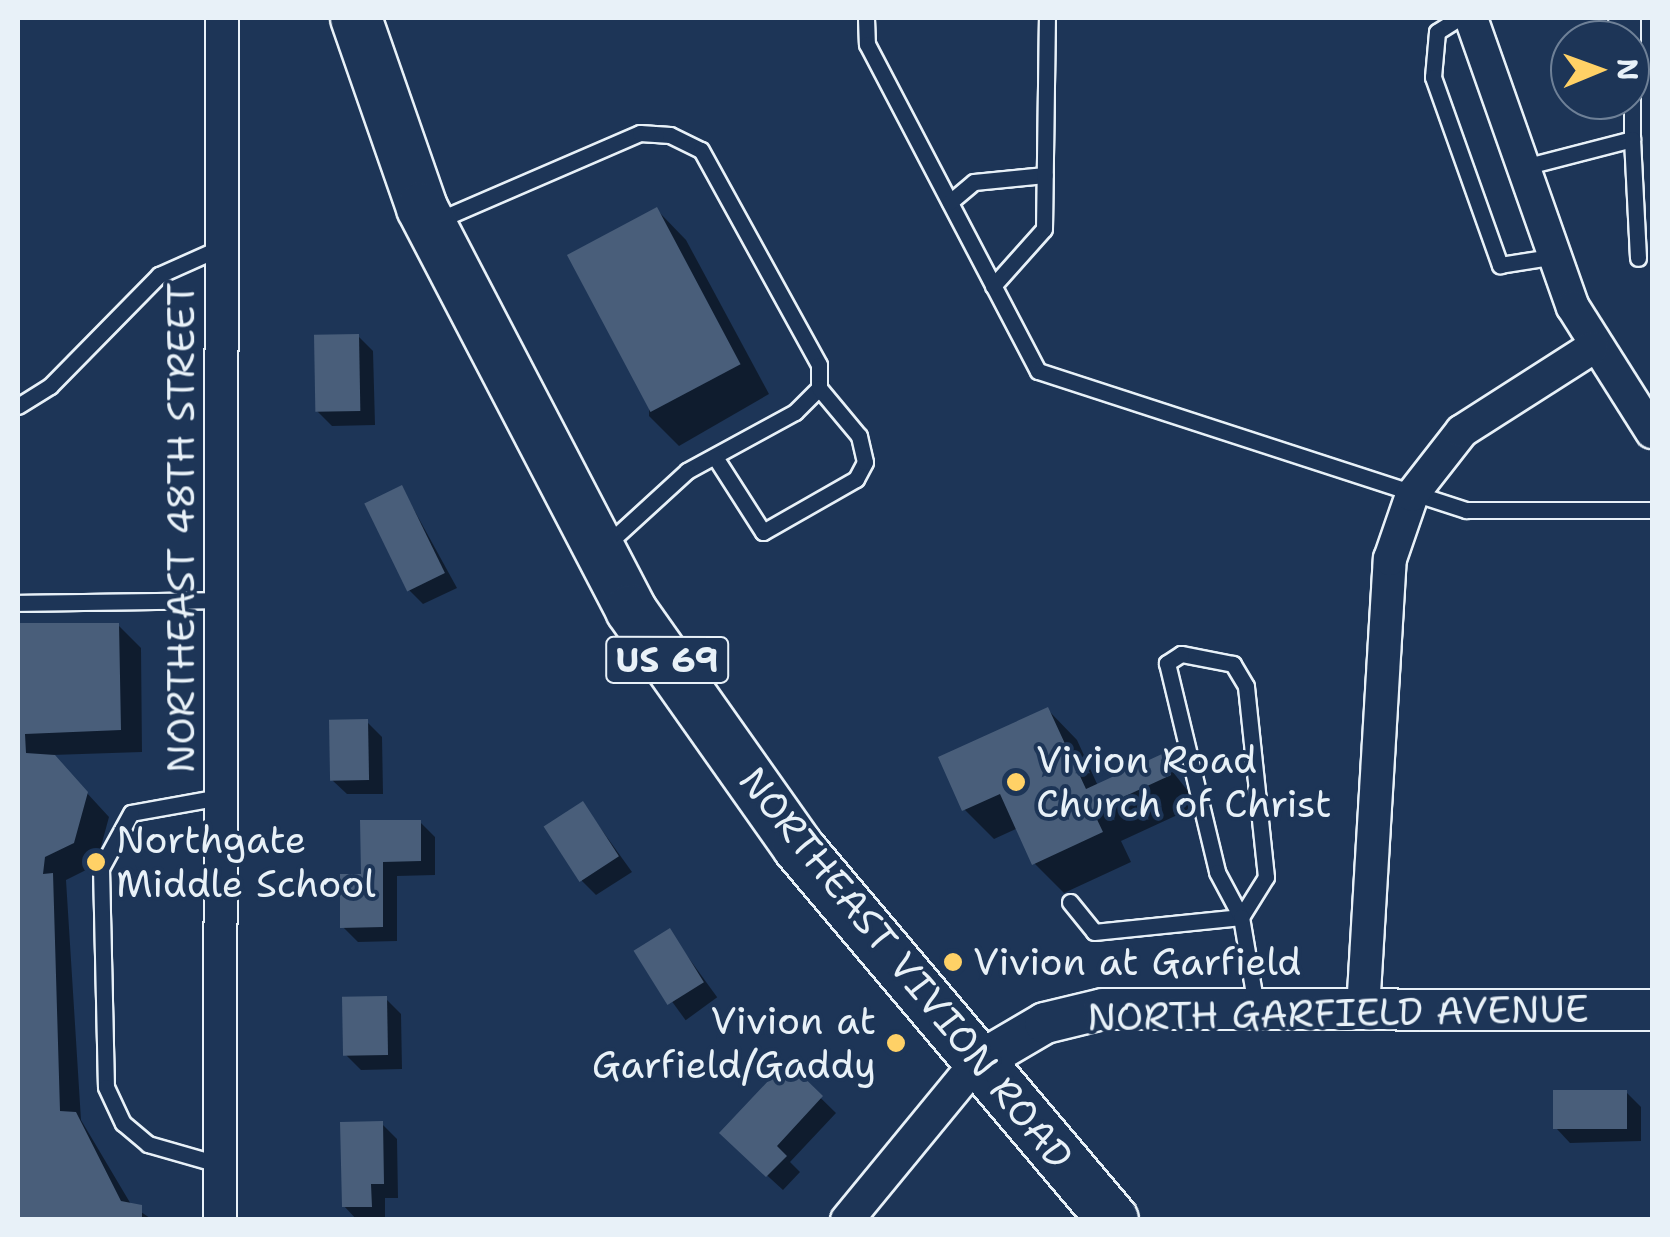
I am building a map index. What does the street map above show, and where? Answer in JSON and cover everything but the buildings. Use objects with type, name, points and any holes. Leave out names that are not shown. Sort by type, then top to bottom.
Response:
[{"type":"main road","name":"NORTHEAST VIVION ROAD","points":[[356,18],[430,224],[631,610],[798,848],[976,1064],[1113,1220]]},
{"type":"street","name":"NORTHEAST 48TH STREET","points":[[220,1220],[222,18]]},
{"type":"street","points":[[1472,18],[1592,348],[1652,432]]},
{"type":"street","points":[[1363,1010],[1384,580],[1412,495],[1462,431],[1592,348]]},
{"type":"street","name":"NORTH GARFIELD AVENUE","points":[[976,1064],[1010,1040],[1084,1012],[1652,1010]]},
{"type":"street","points":[[846,1220],[976,1064]]},
{"type":"lane","points":[[866,18],[867,44],[1038,372],[1412,495],[1493,512],[1652,510]]},
{"type":"lane","points":[[993,286],[1044,229],[1046,18]]},
{"type":"lane","points":[[1458,18],[1437,32],[1434,77],[1500,265],[1556,256]]},
{"type":"lane","points":[[1632,120],[1638,258]]},
{"type":"lane","points":[[430,224],[640,133],[670,135],[701,150],[819,365],[819,388],[859,436],[865,462],[856,479],[763,532],[714,456]]},
{"type":"lane","points":[[1524,166],[1632,139]]},
{"type":"lane","points":[[950,202],[974,182],[1044,175]]},
{"type":"lane","points":[[18,406],[50,386],[159,275],[222,248]]},
{"type":"lane","points":[[600,550],[714,456],[819,388]]},
{"type":"lane","points":[[18,603],[220,600]]},
{"type":"lane","points":[[1241,917],[1266,877],[1246,686],[1233,664],[1182,654],[1166,663],[1217,872],[1241,917],[1256,1010]]},
{"type":"lane","points":[[220,796],[131,813],[102,868],[106,1087],[123,1123],[148,1144],[221,1165]]},
{"type":"lane","points":[[1070,902],[1094,932],[1241,917]]},
{"type":"place","name":"Vivion Road Church of Christ","points":[[1016,782]]},
{"type":"place","name":"Northgate Middle School","points":[[96,862]]},
{"type":"place","name":"Vivion at Garfield","points":[[953,962]]},
{"type":"place","name":"Vivion at Garfield/Gaddy","points":[[896,1043]]}]
